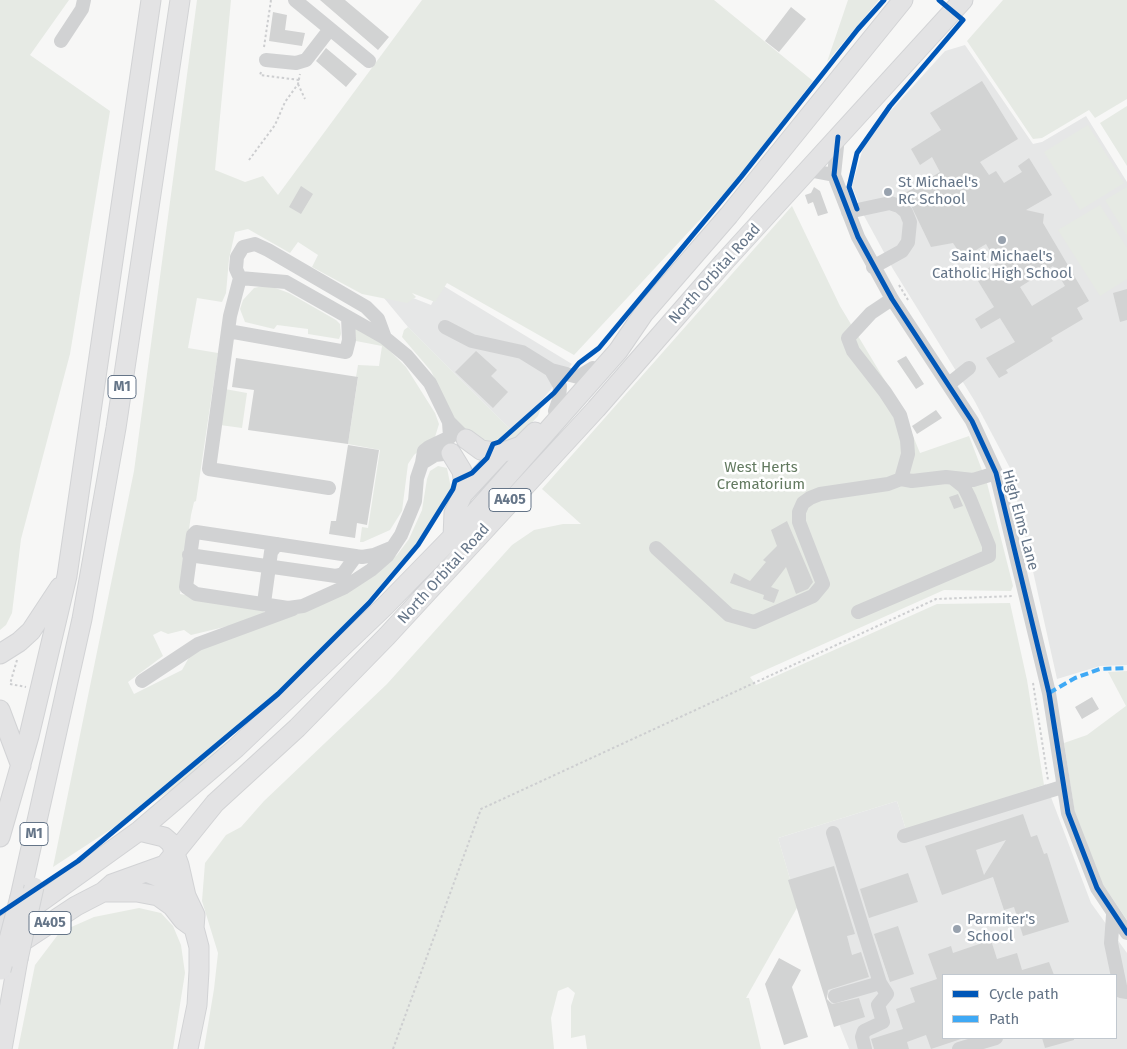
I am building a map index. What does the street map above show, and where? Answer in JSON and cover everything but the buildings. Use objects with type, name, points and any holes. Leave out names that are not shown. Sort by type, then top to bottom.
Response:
[{"type":"highway","name":"M1","points":[[0,836],[21,766],[67,576],[151,0]]},
{"type":"highway","name":"M1","points":[[2,1049],[5,965],[27,892],[49,770],[82,619],[116,428],[180,0]]},
{"type":"highway","name":"North Orbital Road","points":[[0,928],[36,905],[140,831],[291,697],[453,537],[618,351],[644,313],[735,207],[903,0]]},
{"type":"highway","name":"North Orbital Road","points":[[5,965],[76,906],[103,892],[112,884],[165,865],[215,803],[297,728],[381,643],[596,409],[808,170],[963,0]]},
{"type":"highway","name":"A405","points":[[502,453],[521,446],[644,313]]},
{"type":"highway","points":[[453,537],[454,513],[462,494],[464,476],[458,441]]},
{"type":"highway","points":[[458,441],[481,450],[502,453]]},
{"type":"highway","points":[[462,494],[502,453]]},
{"type":"highway","name":"M1","points":[[0,654],[19,642],[31,631],[67,576]]},
{"type":"highway","points":[[0,710],[21,766]]},
{"type":"highway","points":[[140,831],[168,839],[174,848],[186,896],[195,915],[194,928],[199,947],[199,971],[197,1006],[188,1049]]},
{"type":"highway","points":[[149,872],[168,881],[186,896]]},
{"type":"highway","points":[[103,892],[137,892],[158,896],[172,906],[183,920],[194,928]]},
{"type":"street","points":[[61,41],[82,10],[84,0]]},
{"type":"street","points":[[295,0],[369,61]]},
{"type":"street","points":[[266,60],[296,63],[306,60],[330,29]]},
{"type":"street","name":"High Elms Lane","points":[[838,137],[834,175],[848,212],[873,267],[892,299],[950,384],[972,421],[996,473],[1027,594],[1049,693],[1056,789],[1097,888],[1113,915],[1127,933]]},
{"type":"street","points":[[808,170],[834,175]]},
{"type":"street","points":[[848,212],[890,203],[899,206],[908,217],[911,232],[908,242],[902,250],[873,267]]},
{"type":"street","points":[[329,488],[209,469],[228,330],[240,278],[236,268],[237,257],[243,248],[255,244],[366,307],[378,319],[385,338]]},
{"type":"street","points":[[142,681],[198,644],[296,608],[345,587],[365,575],[387,556],[401,535],[410,516],[422,464],[458,441],[430,383],[406,356],[385,338],[286,282],[240,278]]},
{"type":"street","points":[[892,299],[871,313],[848,338],[853,351],[885,392],[900,415],[908,440],[908,454],[901,479]]},
{"type":"street","points":[[228,330],[346,352],[349,340],[348,317]]},
{"type":"street","points":[[445,327],[472,340],[522,352],[551,370],[578,376],[593,368]]},
{"type":"street","points":[[950,384],[969,368]]},
{"type":"street","points":[[551,370],[560,386],[560,396],[555,411]]},
{"type":"street","points":[[656,548],[729,614],[741,620],[754,622],[813,596],[823,584],[822,577],[799,522],[799,512],[803,503],[820,494],[888,484],[901,479],[912,481],[946,476],[954,479],[973,480],[996,473]]},
{"type":"street","points":[[858,612],[989,556],[989,546],[970,499],[964,487],[954,479]]},
{"type":"street","points":[[296,608],[190,591],[186,587],[185,579],[193,535],[196,532],[356,556],[368,556],[391,548]]},
{"type":"street","points":[[264,603],[268,565],[271,552],[277,544]]},
{"type":"street","points":[[189,555],[340,576],[346,571],[356,556]]},
{"type":"street","points":[[904,836],[1056,789]]},
{"type":"street","points":[[833,833],[880,983],[887,994],[878,1005],[883,1022],[864,1031],[862,1037],[865,1049]]},
{"type":"street","points":[[1113,915],[1110,943],[1117,974]]},
{"type":"street","points":[[1117,976],[1121,995]]},
{"type":"street","points":[[835,996],[880,983]]},
{"type":"street","points":[[959,1049],[993,1039]]},
{"type":"path","points":[[249,160],[275,125],[285,102],[299,82],[304,99]]},
{"type":"path","points":[[393,1049],[481,809],[936,599],[1027,594]]},
{"type":"path","points":[[22,657],[17,660],[10,684],[26,687]]},
{"type":"path","points":[[1032,679],[1056,789]]},
{"type":"shaded area","name":"Saint Michael's Catholic High School","points":[[965,45],[1033,144],[1042,142],[1086,116],[1127,182],[1127,665],[1100,666],[1057,679],[1010,468],[974,400],[893,269],[862,212],[852,186],[866,138],[945,51]]},
{"type":"shaded area","points":[[442,285],[572,364],[522,424],[510,429],[408,327],[384,298],[390,289],[431,305]]},
{"type":"shaded area","name":"Parmiter's School","points":[[1046,784],[1091,903],[1127,953],[1127,1049],[849,1049],[813,958],[778,838],[897,801],[906,830]]},
{"type":"green space","points":[[0,0],[69,0],[30,55],[110,111],[70,354],[21,539],[12,613],[6,625],[0,630]]},
{"type":"green space","points":[[197,0],[231,0],[215,170],[245,182],[263,176],[278,195],[422,0],[714,0],[813,81],[737,180],[574,355],[447,283],[435,302],[412,293],[416,297],[407,303],[362,294],[312,267],[318,255],[298,242],[290,253],[248,229],[235,232],[229,259],[226,293],[222,302],[197,298],[188,348],[218,353],[180,594],[262,608],[266,617],[191,635],[184,630],[168,634],[161,631],[153,635],[163,656],[128,682],[134,694],[182,670],[191,654],[374,574],[397,555],[409,539],[422,510],[430,471],[438,466],[447,468],[451,488],[416,544],[367,601],[279,692],[179,785],[53,867],[134,471]]},
{"type":"green space","points":[[848,0],[879,0],[827,62]]},
{"type":"green space","points":[[1003,0],[1127,0],[1127,99],[1095,118],[1089,110],[1042,138],[1033,139],[967,41]]},
{"type":"green space","points":[[1127,106],[1127,166],[1100,123]]},
{"type":"green space","points":[[1088,125],[1124,183],[1080,210],[1044,152]]},
{"type":"green space","points":[[1127,187],[1127,236],[1105,200]]},
{"type":"green space","points":[[1100,205],[1127,248],[1127,279],[1100,296],[1058,230]]},
{"type":"green space","name":"West Herts Crematorium","points":[[792,206],[840,306],[902,409],[920,453],[969,436],[987,483],[1013,586],[1011,591],[944,590],[750,677],[756,685],[937,604],[1010,603],[1027,680],[1044,785],[906,830],[897,801],[778,838],[798,906],[746,998],[749,998],[761,1049],[587,1049],[585,1035],[571,1038],[571,1006],[575,993],[568,987],[558,991],[551,1018],[554,1049],[204,1049],[218,953],[202,901],[205,863],[226,835],[241,827],[264,801],[387,684],[512,545],[534,530],[563,524],[581,524],[542,489]]},
{"type":"green space","points":[[267,285],[289,293],[336,320],[340,324],[341,334],[339,339],[308,334],[308,329],[277,325],[274,329],[245,322],[240,309],[243,300],[254,288]]},
{"type":"green space","points":[[408,327],[510,429],[522,423],[545,397],[538,416],[517,439],[495,443],[473,436],[455,421],[431,371],[402,337],[404,330]]},
{"type":"green space","points":[[355,328],[383,344],[406,367],[435,413],[439,424],[435,437],[414,455],[408,464],[402,511],[390,530],[363,542],[360,542],[362,527],[368,528],[380,450],[348,444],[358,378],[356,377],[358,365],[379,366],[382,346],[356,341]]},
{"type":"green space","points":[[225,389],[247,393],[242,428],[220,425]]},
{"type":"green space","points":[[1127,671],[1127,920],[1102,883],[1075,814],[1064,743],[1087,735],[1126,706],[1108,672]]},
{"type":"green space","points":[[139,908],[161,913],[173,926],[181,945],[185,973],[173,1049],[18,1049],[35,965],[60,932],[94,917]]},
{"type":"marked path","points":[[1049,693],[1075,678],[1100,669],[1127,668]]},
{"type":"cycle path","points":[[0,913],[78,861],[278,694],[369,603],[418,545],[453,489],[455,481],[472,473],[487,458],[493,444],[499,442],[554,393],[579,363],[599,348],[741,177],[858,29],[884,0]]},
{"type":"cycle path","points":[[857,209],[849,187],[857,153],[890,106],[963,20],[939,0]]},
{"type":"cycle path","points":[[838,137],[834,175],[858,237],[892,299],[972,421],[996,473],[1049,693],[1068,813],[1097,888],[1127,933]]},
{"type":"place","name":"St Michael's RC School","points":[[888,192]]},
{"type":"place","name":"Saint Michael's Catholic High School","points":[[1002,240]]},
{"type":"place","name":"Parmiter's School","points":[[957,929]]}]
